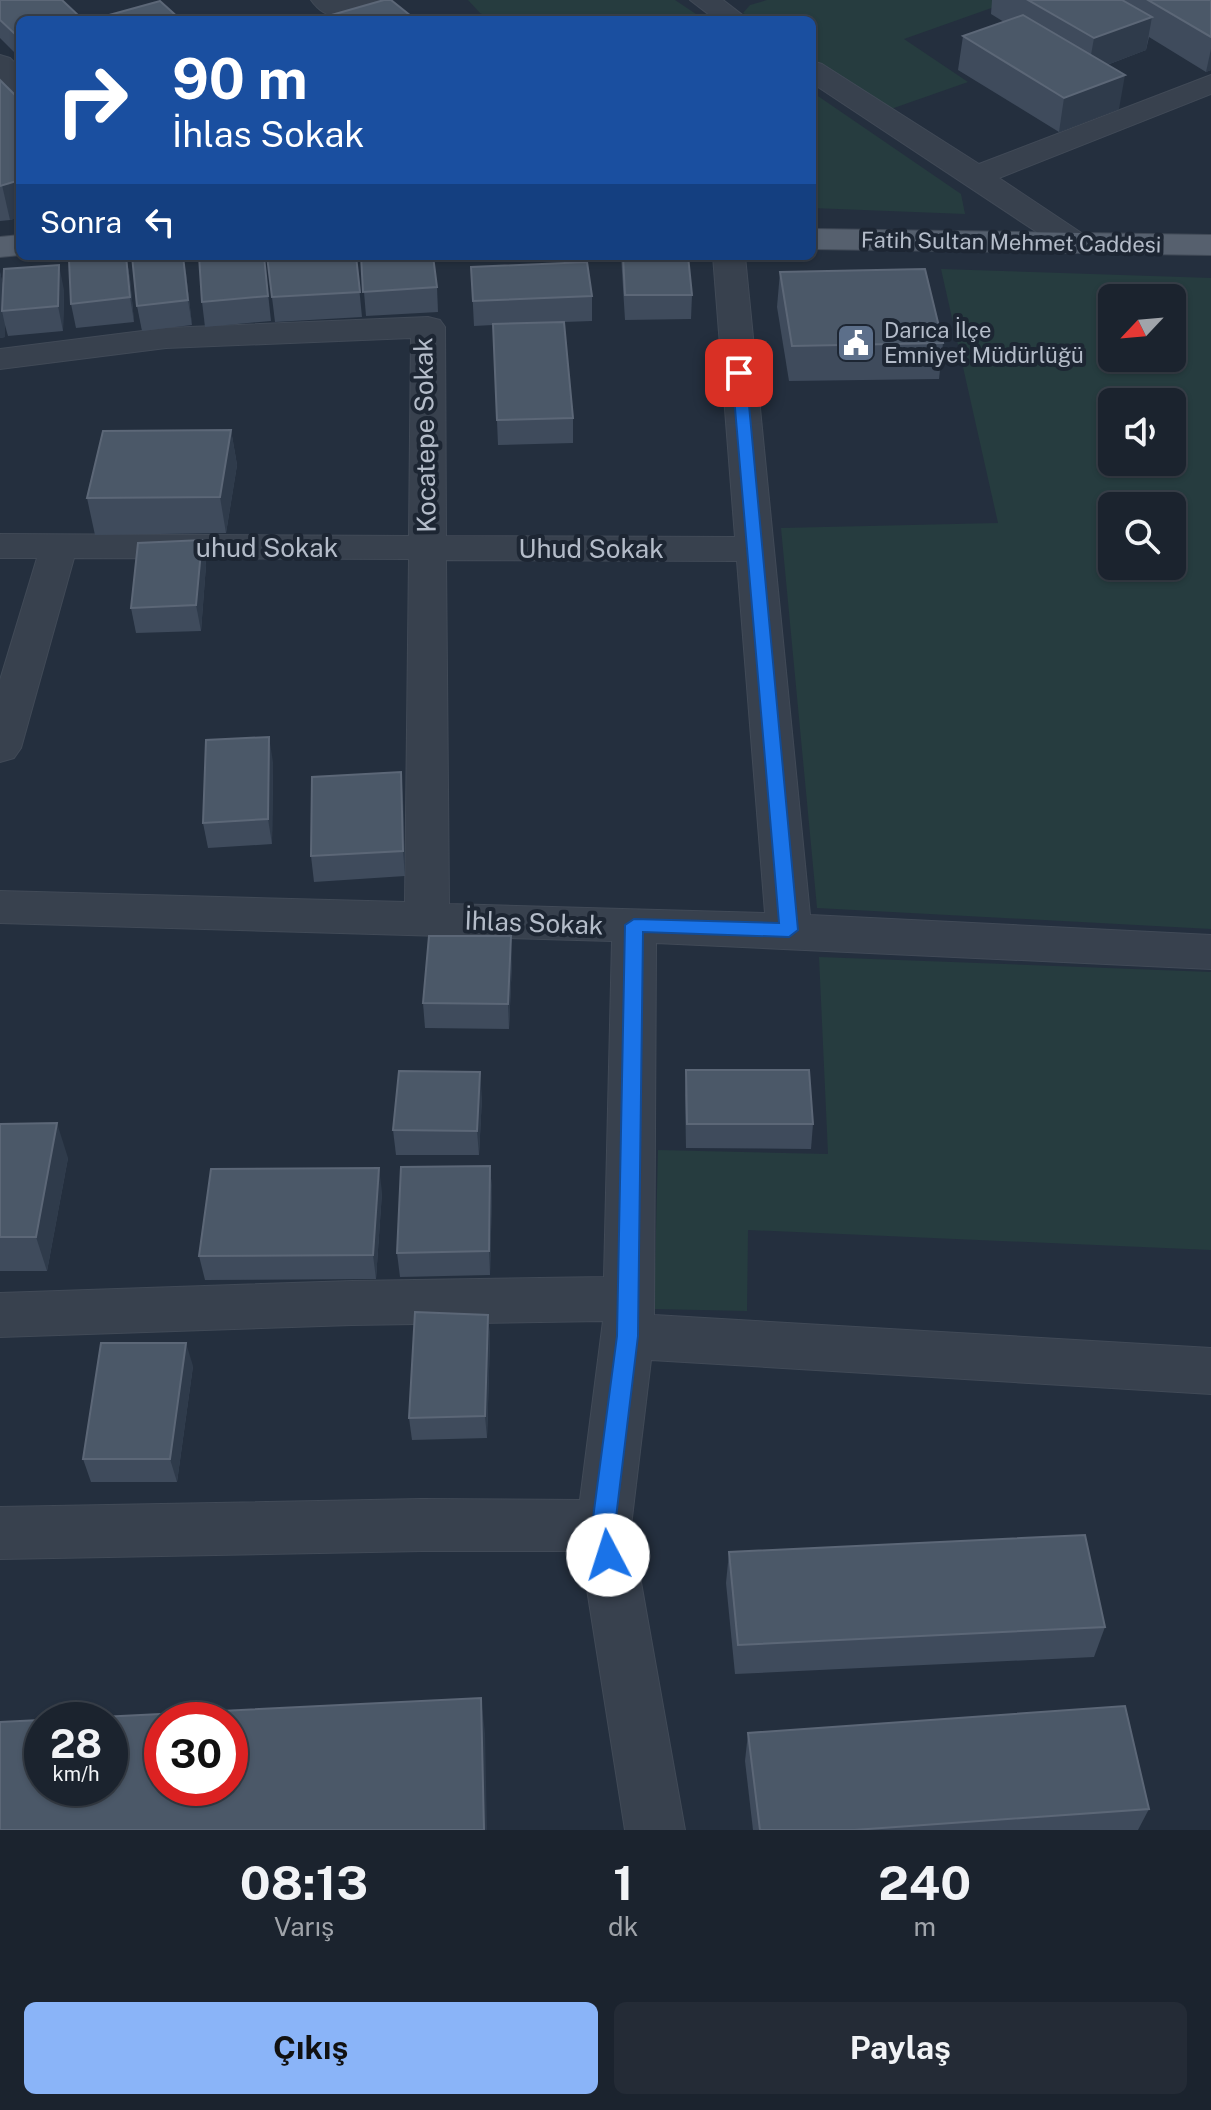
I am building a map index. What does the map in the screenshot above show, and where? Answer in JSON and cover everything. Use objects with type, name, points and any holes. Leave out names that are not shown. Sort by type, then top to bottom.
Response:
[{"type":"main road","name":"Fatih Sultan Mehmet Caddesi","points":[[816,239],[1211,245]]},
{"type":"street","points":[[325,0],[340,11],[377,0]]},
{"type":"street","points":[[714,2],[730,16]]},
{"type":"street","points":[[0,64],[16,81]]},
{"type":"street","points":[[816,73],[1075,243]]},
{"type":"street","points":[[976,176],[1211,84]]},
{"type":"street","points":[[729,260],[789,930]]},
{"type":"street","name":"Kocatepe Sokak","points":[[0,359],[166,338],[428,327],[427,920]]},
{"type":"street","points":[[0,546],[59,546],[4,724]]},
{"type":"street","name":"uhud Sokak","points":[[59,546],[427,549]]},
{"type":"street","name":"Uhud Sokak","points":[[427,549],[755,549]]},
{"type":"street","name":"İhlas Sokak","points":[[0,907],[789,930],[1211,952]]},
{"type":"street","points":[[634,925],[628,1317],[604,1526],[655,1830]]},
{"type":"street","points":[[0,1315],[352,1303],[628,1317],[1211,1371]]},
{"type":"street","points":[[0,1533],[422,1525],[604,1526]]},
{"type":"green space","points":[[468,0],[675,0],[699,16],[486,16]]},
{"type":"green space","points":[[767,0],[1014,0],[904,39],[968,82],[891,109],[816,61],[816,16],[747,16],[743,13],[750,5]]},
{"type":"green space","points":[[816,95],[961,194],[965,214],[816,208]]},
{"type":"green space","points":[[941,269],[1211,278],[1211,929],[817,908],[781,528],[998,523]]},
{"type":"green space","points":[[819,957],[1211,972],[1211,1250],[748,1230],[747,1311],[654,1309],[658,1150],[828,1154]]},
{"type":"building","points":[[0,0],[62,0],[79,16],[16,16],[16,35],[0,20]]},
{"type":"building","points":[[391,0],[411,16],[328,16]]},
{"type":"building","points":[[1028,0],[1122,0],[1152,17],[1094,38]]},
{"type":"building","points":[[1148,0],[1211,0],[1211,37]]},
{"type":"building","points":[[160,1],[177,16],[106,16]]},
{"type":"building","points":[[1023,15],[1125,75],[1064,98],[963,36]]},
{"type":"building","points":[[0,80],[16,96],[16,181],[0,186]]},
{"type":"building","points":[[69,260],[126,260],[130,297],[71,304]]},
{"type":"building","points":[[132,260],[183,260],[188,300],[137,306]]},
{"type":"building","points":[[199,260],[264,260],[268,296],[202,302]]},
{"type":"building","points":[[267,260],[356,260],[360,292],[272,297]]},
{"type":"building","points":[[361,260],[434,260],[437,287],[363,292]]},
{"type":"building","points":[[623,260],[688,260],[692,295],[625,295]]},
{"type":"building","points":[[587,262],[592,296],[473,301],[471,267]]},
{"type":"building","points":[[59,265],[58,306],[2,311],[4,269]]},
{"type":"building","points":[[925,269],[943,343],[792,346],[780,272]]},
{"type":"building","points":[[564,322],[573,418],[497,420],[493,324]]},
{"type":"building","points":[[231,430],[220,497],[87,498],[103,431]]},
{"type":"building","points":[[202,540],[196,605],[131,608],[138,543]]},
{"type":"building","points":[[269,737],[268,819],[203,823],[206,740]]},
{"type":"building","points":[[401,772],[403,851],[311,856],[312,777]]},
{"type":"building","points":[[429,936],[511,936],[508,1004],[423,1003]]},
{"type":"building","points":[[686,1070],[809,1070],[813,1124],[687,1124]]},
{"type":"building","points":[[399,1071],[480,1072],[477,1131],[393,1130]]},
{"type":"building","points":[[57,1123],[36,1237],[0,1237],[0,1124]]},
{"type":"building","points":[[490,1166],[489,1251],[397,1253],[401,1167]]},
{"type":"building","points":[[379,1168],[373,1255],[199,1256],[211,1169]]},
{"type":"building","points":[[415,1312],[488,1315],[485,1416],[409,1418]]},
{"type":"building","points":[[101,1343],[186,1343],[170,1459],[83,1459]]},
{"type":"building","points":[[1085,1535],[1105,1627],[738,1645],[729,1552]]},
{"type":"building","points":[[481,1698],[484,1830],[0,1830],[0,1722],[24,1721],[24,1806],[128,1806],[128,1716],[144,1715],[144,1806],[248,1806],[248,1710]]},
{"type":"building","points":[[1125,1706],[1149,1809],[854,1830],[760,1830],[748,1733]]},
{"type":"place","name":"Darıca İlçe Emniyet Müdürlüğü","points":[[856,343]]},
{"type":"route","points":[[608,1555],[604,1526],[628,1336],[634,925],[789,930],[739,373]]}]
